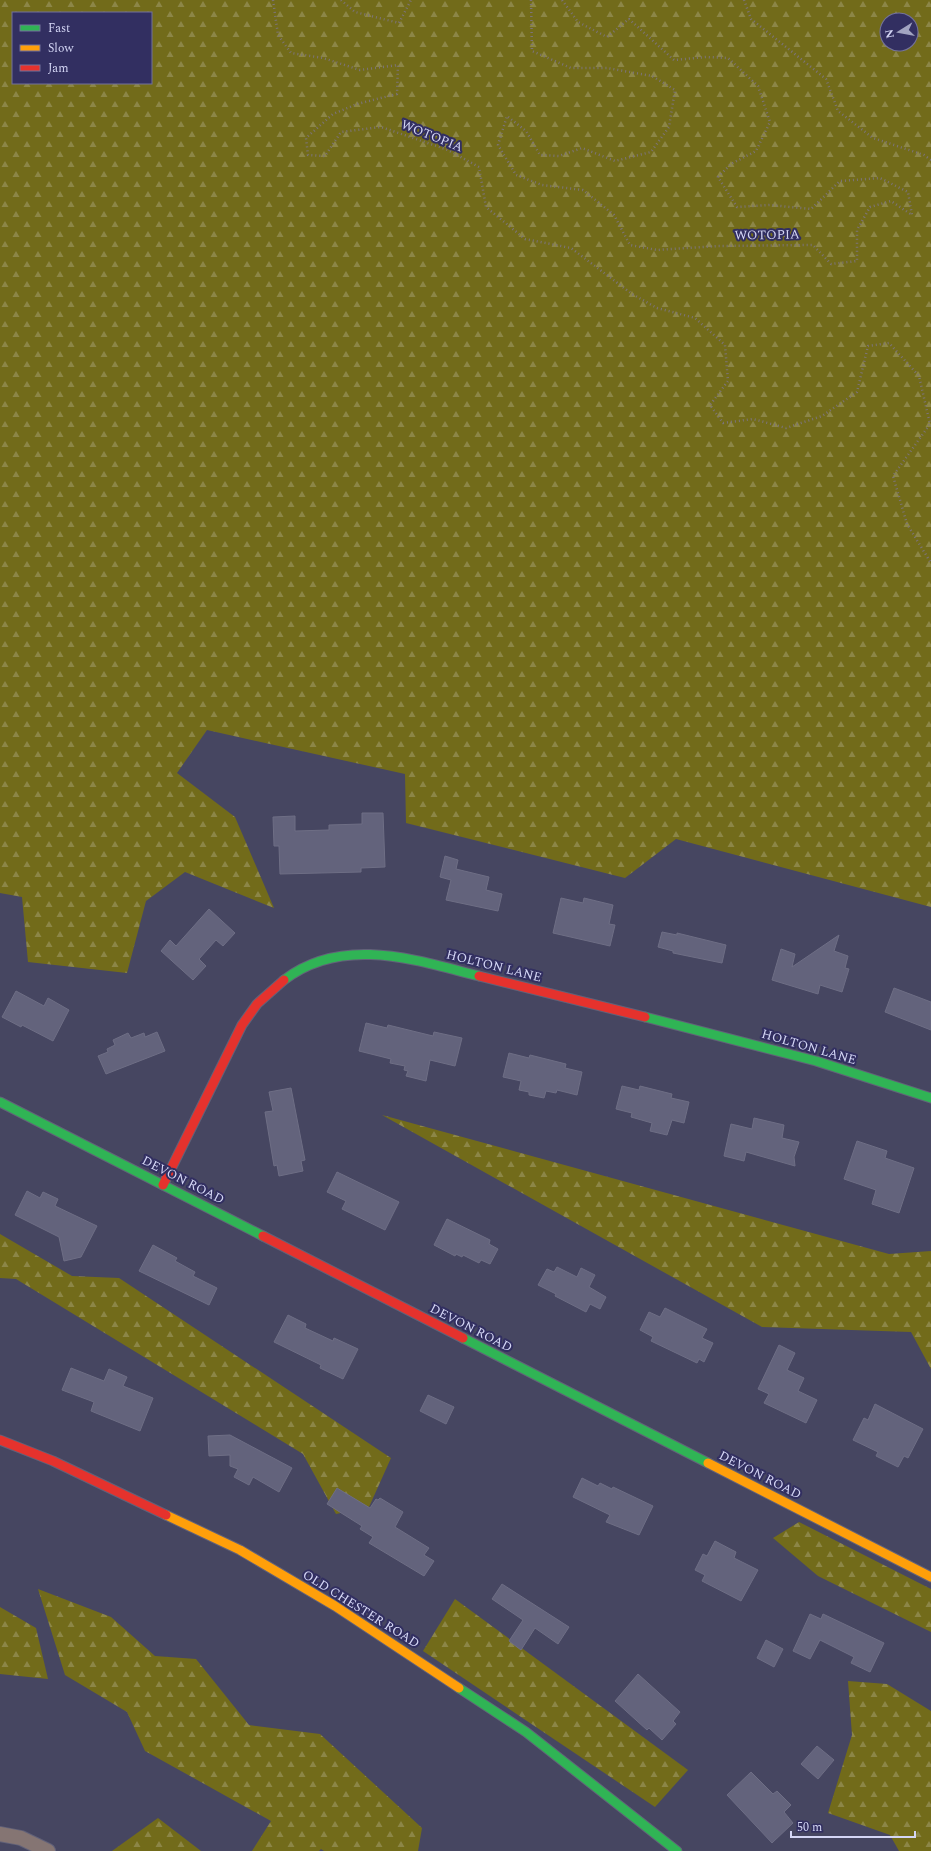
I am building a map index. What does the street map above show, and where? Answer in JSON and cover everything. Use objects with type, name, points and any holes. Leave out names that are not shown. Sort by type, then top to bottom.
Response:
[{"type":"street","name":"HOLTON LANE","points":[[163,1185],[210,1086],[246,1020],[258,1004],[287,978],[304,968],[333,956],[381,954],[416,960],[816,1061],[931,1098]]},
{"type":"street","name":"DEVON ROAD","points":[[0,1102],[931,1577]]},
{"type":"street","name":"OLD CHESTER ROAD","points":[[0,1440],[53,1461],[240,1550],[335,1606],[526,1732],[677,1851]]},
{"type":"street","points":[[0,1834],[21,1838],[48,1851]]},
{"type":"path","name":"WOTOPIA","points":[[274,0],[278,35],[290,53],[323,58],[360,70],[398,65],[397,94],[357,104],[333,114],[306,138],[308,155],[325,156],[341,132],[381,127],[448,150],[479,167],[486,206],[524,239],[571,248],[632,294],[657,308],[695,318],[724,345],[728,381],[710,405],[723,423],[753,419],[786,428],[822,416],[857,392],[868,346],[889,343],[919,376],[930,424],[893,476],[907,524],[931,563]]},
{"type":"path","points":[[341,0],[355,12],[399,23],[411,0]]},
{"type":"path","name":"WOTOPIA","points":[[531,0],[532,50],[571,68],[607,68],[652,76],[675,90],[670,126],[651,152],[615,161],[582,148],[559,156],[540,155],[526,131],[507,116],[498,145],[516,174],[542,185],[583,190],[614,215],[630,245],[657,250],[718,246],[813,245],[831,264],[857,261],[857,230],[870,207],[891,201],[912,215],[908,192],[880,178],[840,181],[810,209],[770,205],[737,207],[718,177],[731,164],[756,151],[770,122],[758,86],[728,58],[706,57],[674,60],[629,19],[607,37],[578,22],[562,0]]},
{"type":"path","points":[[744,0],[751,19],[826,79],[838,111],[873,138],[924,155],[931,160]]},
{"type":"green space","points":[[0,0],[931,0],[931,907],[676,839],[625,878],[406,823],[405,774],[207,730],[177,773],[235,817],[274,908],[185,872],[146,901],[127,973],[28,962],[22,897],[0,893]]},
{"type":"green space","points":[[382,1115],[889,1254],[931,1251],[931,1369],[911,1332],[762,1327]]},
{"type":"green space","points":[[0,1234],[72,1276],[119,1278],[391,1458],[369,1507],[336,1514],[303,1454],[16,1279],[0,1278]]},
{"type":"green space","points":[[799,1522],[931,1589],[931,1632],[818,1576],[773,1538]]},
{"type":"green space","points":[[38,1589],[111,1617],[155,1656],[196,1659],[249,1725],[320,1734],[422,1828],[418,1851],[324,1851],[321,1849],[319,1851],[252,1851],[271,1821],[145,1751],[127,1712],[65,1675]]},
{"type":"green space","points":[[455,1599],[688,1770],[655,1807],[423,1651]]},
{"type":"green space","points":[[0,1607],[36,1628],[48,1679],[0,1674]]},
{"type":"green space","points":[[848,1681],[887,1684],[931,1711],[931,1851],[899,1851],[890,1835],[828,1813],[852,1735]]},
{"type":"green space","points":[[158,1818],[201,1851],[112,1851]]},
{"type":"building","points":[[362,813],[383,813],[385,867],[361,868],[361,872],[280,874],[279,846],[274,846],[273,817],[295,816],[295,831],[329,830],[329,825],[362,824]]},
{"type":"building","points":[[445,856],[458,860],[456,869],[489,877],[486,890],[502,894],[498,911],[446,900],[451,880],[440,877]]},
{"type":"building","points":[[561,898],[583,903],[584,898],[613,905],[609,924],[615,925],[610,946],[553,933]]},
{"type":"building","points":[[209,909],[235,933],[223,946],[216,940],[199,959],[206,966],[193,980],[161,951],[170,940],[176,946]]},
{"type":"building","points":[[662,932],[677,935],[677,933],[726,945],[722,963],[673,953],[673,951],[658,947]]},
{"type":"building","points":[[839,935],[834,951],[848,956],[845,968],[849,969],[842,992],[820,985],[818,994],[772,980],[781,949],[795,954],[792,967]]},
{"type":"building","points":[[894,988],[931,1002],[931,1030],[885,1012]]},
{"type":"building","points":[[16,991],[44,1006],[48,998],[69,1010],[53,1041],[22,1025],[21,1027],[2,1017]]},
{"type":"building","points":[[366,1023],[387,1028],[388,1025],[433,1036],[434,1032],[462,1038],[455,1066],[430,1060],[426,1081],[406,1076],[408,1071],[404,1070],[405,1066],[390,1063],[391,1059],[359,1051]]},
{"type":"building","points":[[157,1032],[165,1051],[106,1074],[98,1056],[108,1052],[107,1049],[115,1045],[113,1040],[128,1033],[131,1038],[144,1033],[145,1037]]},
{"type":"building","points":[[509,1053],[529,1058],[530,1055],[566,1064],[565,1068],[582,1072],[577,1095],[557,1090],[556,1093],[546,1091],[544,1098],[529,1095],[529,1092],[519,1090],[521,1081],[503,1077]]},
{"type":"building","points":[[622,1086],[639,1090],[640,1086],[672,1094],[671,1098],[689,1102],[684,1123],[672,1120],[667,1135],[650,1131],[652,1123],[631,1117],[632,1113],[616,1109]]},
{"type":"building","points":[[291,1088],[305,1160],[301,1161],[303,1171],[279,1176],[277,1165],[274,1166],[265,1112],[273,1111],[269,1092]]},
{"type":"building","points":[[754,1118],[784,1125],[782,1138],[799,1142],[794,1157],[795,1166],[746,1152],[744,1161],[724,1156],[731,1124],[752,1129]]},
{"type":"building","points":[[857,1141],[887,1151],[885,1158],[914,1168],[899,1213],[872,1204],[876,1190],[844,1179]]},
{"type":"building","points":[[337,1172],[399,1202],[385,1230],[342,1209],[346,1201],[327,1192]]},
{"type":"building","points":[[27,1191],[40,1198],[43,1192],[58,1199],[55,1206],[97,1226],[81,1257],[64,1261],[59,1237],[15,1215]]},
{"type":"building","points":[[447,1219],[490,1240],[489,1244],[498,1249],[490,1264],[481,1260],[479,1263],[463,1255],[462,1257],[456,1254],[455,1256],[434,1245]]},
{"type":"building","points":[[153,1245],[177,1258],[175,1261],[195,1272],[193,1276],[217,1288],[209,1305],[139,1271]]},
{"type":"building","points":[[557,1267],[577,1277],[581,1268],[595,1275],[589,1287],[606,1297],[600,1309],[590,1304],[586,1312],[555,1296],[556,1294],[538,1285],[547,1269],[554,1272]]},
{"type":"building","points":[[665,1308],[707,1329],[702,1338],[713,1343],[704,1362],[699,1359],[697,1363],[651,1341],[653,1337],[640,1330],[649,1312],[660,1317]]},
{"type":"building","points":[[288,1315],[306,1324],[305,1328],[333,1341],[334,1338],[358,1349],[343,1379],[320,1368],[321,1365],[274,1342]]},
{"type":"building","points":[[779,1345],[795,1353],[787,1370],[804,1378],[798,1391],[817,1400],[806,1423],[764,1403],[769,1394],[758,1389]]},
{"type":"building","points":[[71,1368],[104,1381],[109,1369],[127,1377],[123,1386],[153,1398],[140,1431],[91,1411],[94,1402],[62,1390]]},
{"type":"building","points":[[428,1395],[454,1407],[446,1424],[420,1411]]},
{"type":"building","points":[[875,1404],[923,1429],[908,1458],[904,1456],[898,1467],[876,1456],[878,1452],[853,1440],[864,1418],[868,1420]]},
{"type":"building","points":[[230,1435],[292,1468],[279,1492],[253,1477],[249,1485],[234,1477],[238,1469],[230,1466],[230,1455],[209,1456],[208,1436]]},
{"type":"building","points":[[582,1478],[598,1486],[600,1483],[612,1489],[613,1487],[653,1506],[639,1535],[606,1522],[610,1515],[573,1497]]},
{"type":"building","points":[[337,1488],[370,1508],[376,1499],[378,1500],[380,1498],[403,1512],[395,1527],[429,1548],[424,1555],[434,1561],[424,1576],[369,1543],[373,1537],[360,1529],[362,1526],[327,1504]]},
{"type":"building","points":[[715,1541],[736,1552],[734,1558],[758,1570],[741,1601],[702,1581],[705,1575],[695,1570],[703,1554],[707,1556]]},
{"type":"building","points":[[502,1584],[569,1627],[558,1644],[535,1628],[521,1650],[509,1641],[523,1620],[492,1599]]},
{"type":"building","points":[[810,1614],[821,1619],[823,1614],[884,1643],[870,1672],[851,1663],[854,1657],[820,1640],[810,1659],[793,1651]]},
{"type":"building","points":[[766,1640],[783,1649],[774,1667],[757,1658]]},
{"type":"building","points":[[638,1674],[680,1712],[673,1721],[676,1724],[662,1740],[649,1728],[647,1730],[615,1701]]},
{"type":"building","points":[[817,1746],[834,1760],[818,1779],[801,1764]]},
{"type":"building","points":[[751,1772],[773,1794],[777,1791],[791,1805],[784,1812],[793,1823],[772,1843],[727,1795]]},
{"type":"traffic: fast","points":[[284,980],[307,966],[330,958],[355,955],[380,955],[405,958],[479,976]]},
{"type":"traffic: fast","points":[[645,1017],[816,1061],[931,1098]]},
{"type":"traffic: fast","points":[[0,1102],[263,1236]]},
{"type":"traffic: fast","points":[[463,1338],[708,1463]]},
{"type":"traffic: fast","points":[[459,1688],[526,1732],[677,1851]]},
{"type":"traffic: slow","points":[[708,1463],[931,1577]]},
{"type":"traffic: slow","points":[[166,1515],[240,1550],[335,1606],[459,1688]]},
{"type":"traffic: jam","points":[[479,976],[645,1017]]},
{"type":"traffic: jam","points":[[163,1185],[242,1025],[257,1004],[284,980]]},
{"type":"traffic: jam","points":[[263,1236],[463,1338]]},
{"type":"traffic: jam","points":[[0,1440],[53,1461],[166,1515]]}]
